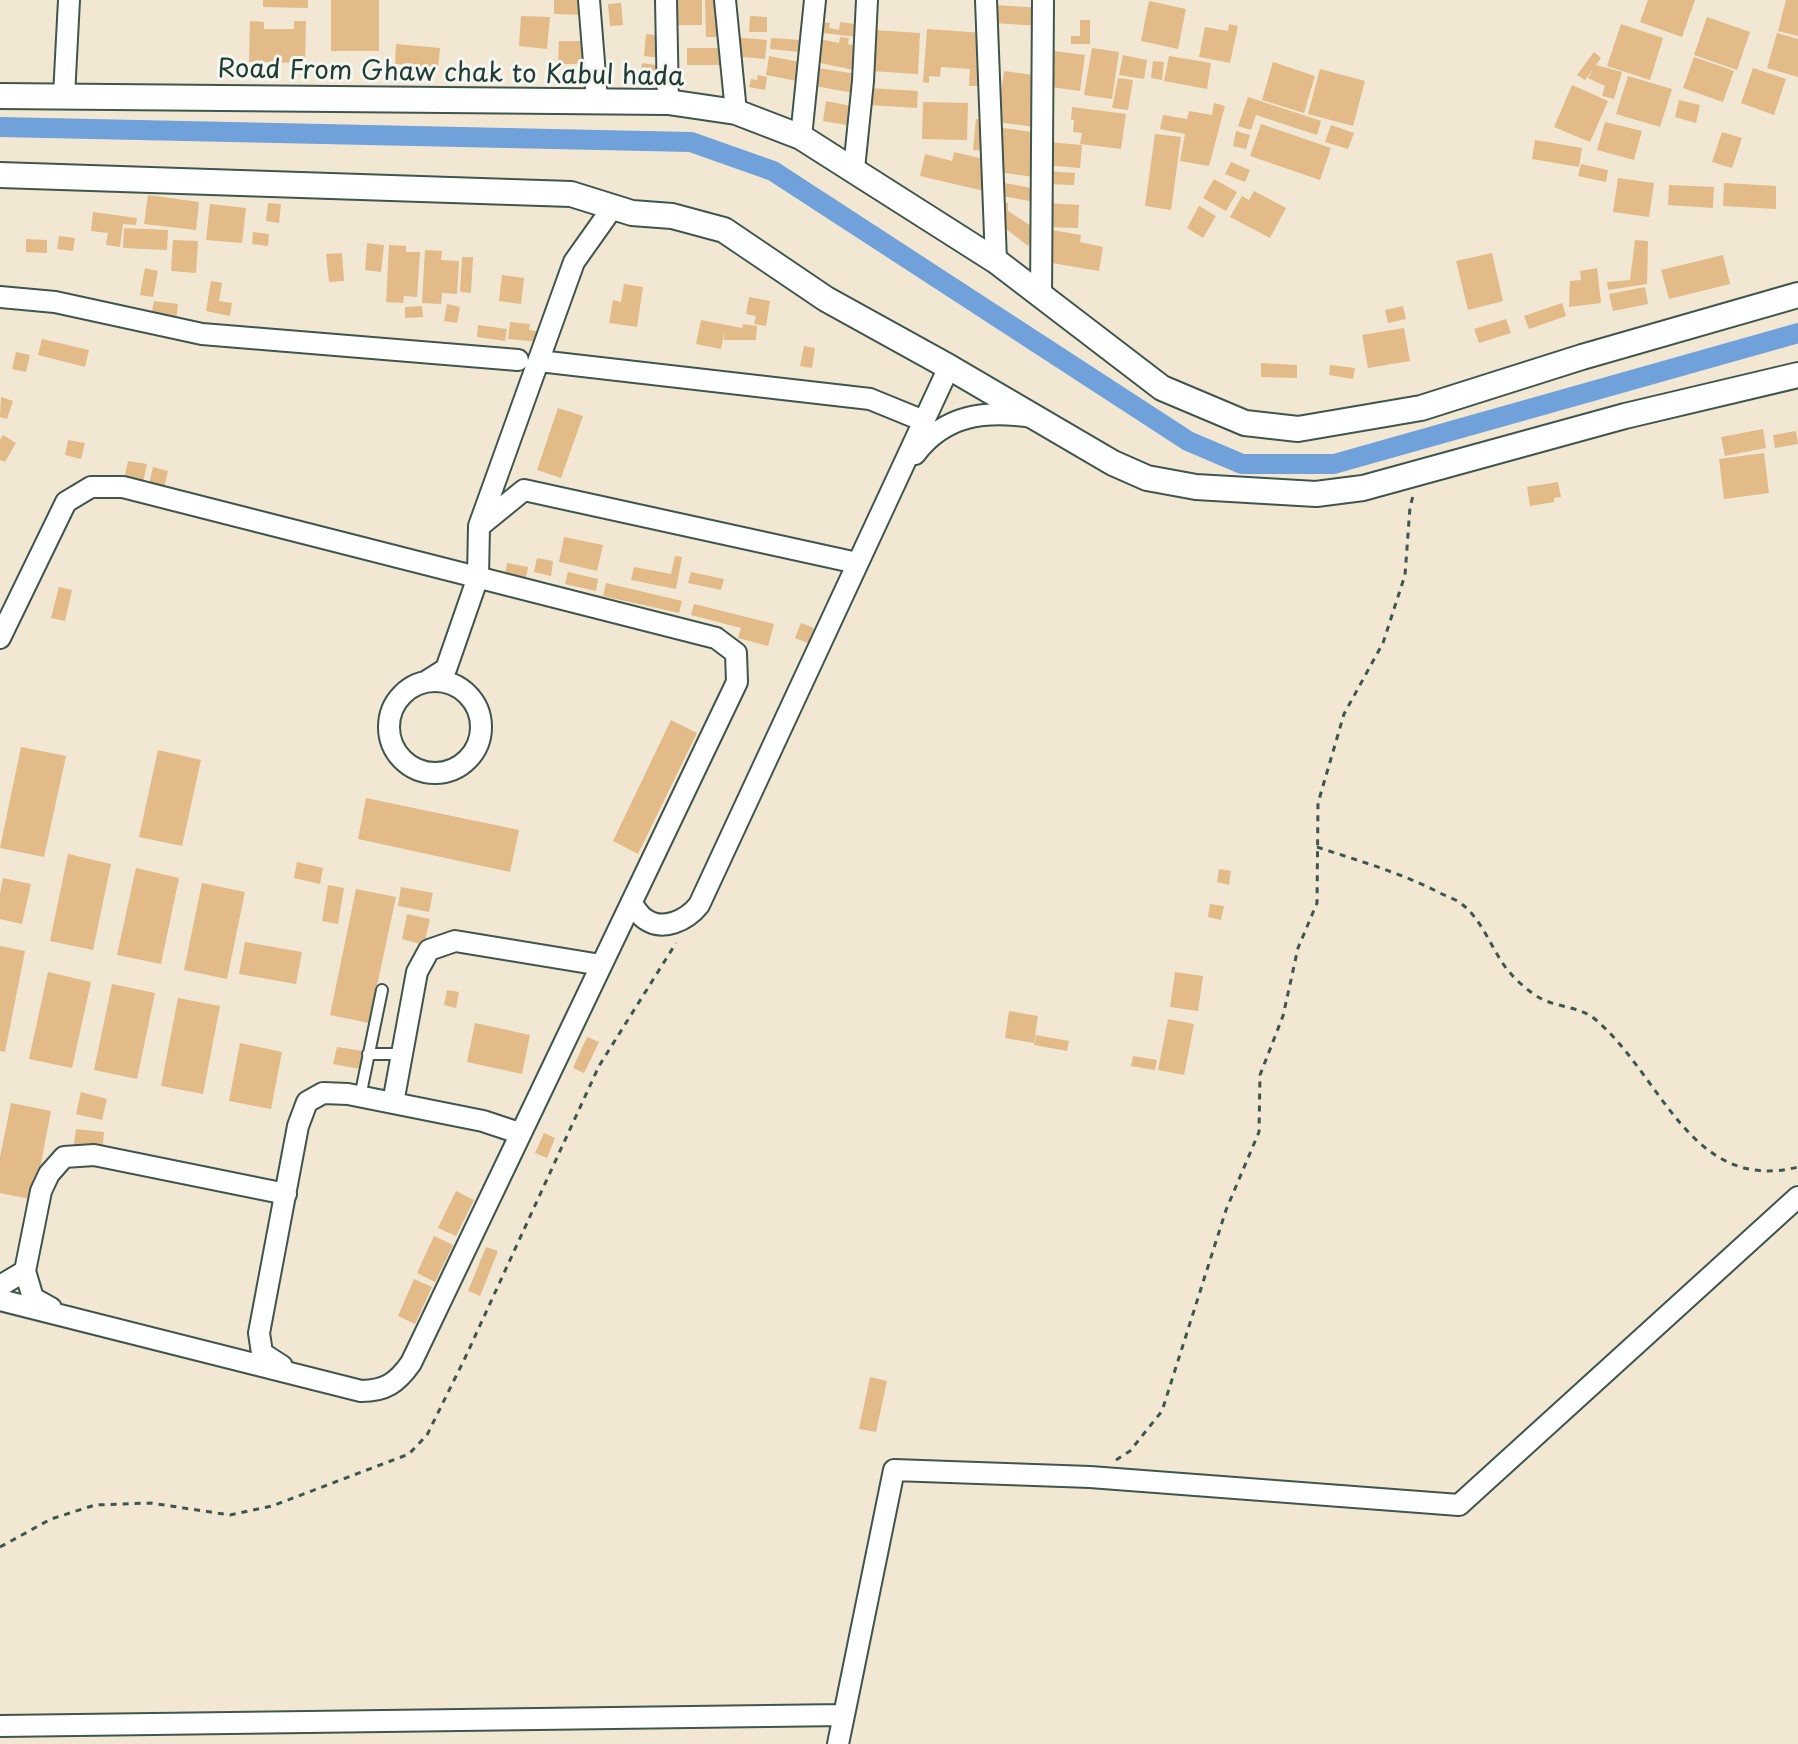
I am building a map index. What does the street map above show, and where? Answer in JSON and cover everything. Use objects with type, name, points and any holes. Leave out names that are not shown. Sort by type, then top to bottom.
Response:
[{"type":"street","points":[[64,96],[69,0]]},
{"type":"street","points":[[589,0],[597,100]]},
{"type":"street","points":[[666,0],[668,102]]},
{"type":"street","points":[[725,0],[736,112]]},
{"type":"street","points":[[801,137],[815,0]]},
{"type":"street","points":[[854,169],[867,0]]},
{"type":"street","points":[[986,0],[996,261]]},
{"type":"street","points":[[1041,297],[1043,0]]},
{"type":"street","name":"Road From Ghaw chak to Kabul hada","points":[[0,96],[346,101],[597,100],[668,102],[736,112],[801,137],[854,169],[996,261],[1162,388],[1245,423],[1298,429],[1421,408],[1582,357],[1798,295]]},
{"type":"street","points":[[0,175],[571,194],[632,213],[672,216],[724,230],[826,299],[1113,463],[1147,478],[1196,487],[1316,494],[1363,488],[1625,416],[1798,375]]},
{"type":"street","points":[[446,669],[474,703],[481,719],[480,738],[473,754],[460,766],[443,773],[424,772],[408,765],[395,752],[389,735],[389,717],[397,700],[410,688],[446,669],[478,577],[479,526],[574,262],[613,207]]},
{"type":"street","points":[[0,297],[55,302],[202,334],[518,360]]},
{"type":"street","points":[[539,361],[870,399],[924,421]]},
{"type":"street","points":[[631,903],[646,920],[665,925],[689,917],[699,905],[949,367]]},
{"type":"street","points":[[897,480],[924,442],[953,421],[1003,415],[1033,417]]},
{"type":"street","points":[[0,638],[66,502],[91,487],[123,487],[716,638],[736,653],[737,682],[411,1363],[398,1381],[379,1391],[361,1391],[0,1300]]},
{"type":"street","points":[[479,526],[524,490],[857,563]]},
{"type":"street","points":[[427,681],[445,682],[462,689]]},
{"type":"street","points":[[393,1103],[417,972],[429,950],[455,941],[601,965]]},
{"type":"street","points":[[296,1375],[262,1353],[259,1333],[298,1126],[307,1102],[323,1093],[360,1097],[483,1121],[519,1133]]},
{"type":"street","points":[[68,1318],[33,1298],[25,1271],[41,1191],[49,1174],[64,1157],[105,1157],[286,1194]]},
{"type":"street","points":[[838,1744],[894,1470],[1090,1477],[1459,1505],[1798,1197]]},
{"type":"street","points":[[0,1286],[25,1271]]},
{"type":"street","points":[[228,1358],[240,1354],[259,1333]]},
{"type":"street","points":[[0,1726],[844,1715]]},
{"type":"lane","points":[[360,1097],[382,990]]},
{"type":"lane","points":[[368,1054],[402,1054]]},
{"type":"path","points":[[1090,1477],[1130,1451],[1162,1411],[1226,1210],[1259,1132],[1260,1075],[1283,1016],[1298,948],[1317,903],[1318,803],[1344,714],[1383,643],[1405,575],[1410,507],[1420,473]]},
{"type":"path","points":[[1317,847],[1419,882],[1464,905],[1511,975],[1541,999],[1572,1007],[1595,1019],[1702,1148],[1733,1167],[1763,1173],[1798,1167]]},
{"type":"path","points":[[0,1547],[51,1519],[95,1505],[151,1503],[230,1515],[272,1506],[409,1454],[427,1435],[465,1358],[599,1066],[681,934],[677,921]]},
{"type":"building","points":[[263,0],[308,0],[308,8],[263,7]]},
{"type":"building","points":[[331,0],[379,0],[379,51],[331,51]]},
{"type":"building","points":[[554,0],[582,0],[582,15],[554,14]]},
{"type":"building","points":[[670,0],[702,0],[702,25],[670,25]]},
{"type":"building","points":[[705,0],[720,0],[721,37],[706,37]]},
{"type":"building","points":[[1648,0],[1695,0],[1682,37],[1640,22]]},
{"type":"building","points":[[1786,0],[1798,0],[1798,36],[1778,31]]},
{"type":"building","points":[[1149,1],[1186,9],[1178,49],[1141,41]]},
{"type":"building","points":[[621,3],[623,25],[610,26],[608,4]]},
{"type":"building","points":[[996,5],[1040,8],[1039,26],[995,23]]},
{"type":"building","points":[[521,16],[550,17],[547,49],[519,46]]},
{"type":"building","points":[[750,16],[767,17],[767,32],[749,32]]},
{"type":"building","points":[[1707,17],[1750,32],[1737,70],[1694,55]]},
{"type":"building","points":[[1080,20],[1090,20],[1090,44],[1071,44],[1071,36],[1080,36]]},
{"type":"building","points":[[250,21],[264,22],[264,29],[294,29],[294,21],[306,21],[305,63],[249,62]]},
{"type":"building","points":[[816,22],[830,23],[829,28],[839,30],[840,22],[861,25],[859,37],[815,35]]},
{"type":"building","points":[[1229,24],[1238,26],[1230,63],[1199,57],[1205,27],[1228,31]]},
{"type":"building","points":[[1621,24],[1663,38],[1650,80],[1607,66]]},
{"type":"building","points":[[927,29],[984,33],[981,86],[969,86],[970,69],[941,67],[940,77],[929,76],[929,83],[923,82]]},
{"type":"building","points":[[873,30],[920,33],[918,74],[871,71]]},
{"type":"building","points":[[1777,33],[1798,39],[1798,77],[1767,68]]},
{"type":"building","points":[[646,34],[663,36],[661,58],[644,56]]},
{"type":"building","points":[[734,37],[767,40],[765,59],[732,56]]},
{"type":"building","points":[[840,37],[849,38],[848,44],[862,47],[858,71],[811,61],[814,38],[839,43]]},
{"type":"building","points":[[771,38],[801,40],[800,52],[770,49]]},
{"type":"building","points":[[559,41],[590,41],[589,64],[558,64]]},
{"type":"building","points":[[396,44],[440,48],[438,68],[395,64]]},
{"type":"building","points":[[687,48],[727,48],[727,65],[687,65]]},
{"type":"building","points":[[1092,48],[1119,52],[1112,99],[1084,95]]},
{"type":"building","points":[[1047,50],[1085,55],[1080,91],[1051,87]]},
{"type":"building","points":[[1594,52],[1601,58],[1596,65],[1622,72],[1614,99],[1602,96],[1605,86],[1588,78],[1594,68],[1585,80],[1577,75]]},
{"type":"building","points":[[1123,55],[1147,60],[1144,79],[1119,75]]},
{"type":"building","points":[[769,56],[800,62],[797,81],[766,75]]},
{"type":"building","points":[[1169,56],[1211,63],[1207,89],[1164,81]]},
{"type":"building","points":[[1694,57],[1734,71],[1723,102],[1683,88]]},
{"type":"building","points":[[1153,61],[1164,62],[1162,80],[1151,78]]},
{"type":"building","points":[[1273,62],[1315,76],[1304,113],[1262,100]]},
{"type":"building","points":[[642,63],[663,66],[660,81],[640,78]]},
{"type":"building","points":[[812,67],[857,74],[854,93],[809,85]]},
{"type":"building","points":[[1753,68],[1786,79],[1774,115],[1741,103]]},
{"type":"building","points":[[1320,69],[1365,81],[1353,126],[1308,114]]},
{"type":"building","points":[[1004,71],[1041,76],[1035,127],[997,122]]},
{"type":"building","points":[[758,75],[767,77],[765,90],[749,87],[751,79],[757,80]]},
{"type":"building","points":[[1628,76],[1672,89],[1660,127],[1616,114]]},
{"type":"building","points":[[1118,78],[1133,80],[1128,110],[1112,108]]},
{"type":"building","points":[[1572,85],[1608,101],[1590,142],[1554,127]]},
{"type":"building","points":[[869,88],[918,91],[917,108],[868,105]]},
{"type":"building","points":[[1248,97],[1321,121],[1317,135],[1256,115],[1251,130],[1238,126]]},
{"type":"building","points":[[1679,100],[1700,105],[1696,123],[1675,117]]},
{"type":"building","points":[[826,101],[856,107],[852,126],[823,121]]},
{"type":"building","points":[[923,102],[968,103],[967,140],[922,139]]},
{"type":"building","points":[[1214,103],[1225,106],[1209,166],[1180,161],[1185,134],[1160,129],[1163,115],[1187,119],[1189,111],[1212,115]]},
{"type":"building","points":[[1072,107],[1126,114],[1121,149],[1080,144],[1082,133],[1073,132]]},
{"type":"building","points":[[976,119],[990,121],[987,151],[973,150]]},
{"type":"building","points":[[1605,122],[1642,131],[1634,160],[1597,150]]},
{"type":"building","points":[[1261,124],[1331,148],[1320,180],[1250,156]]},
{"type":"building","points":[[1331,125],[1354,133],[1348,149],[1325,142]]},
{"type":"building","points":[[1003,128],[1040,133],[1034,177],[997,172]]},
{"type":"building","points":[[1236,131],[1250,135],[1246,149],[1233,146]]},
{"type":"building","points":[[1722,132],[1742,138],[1732,168],[1712,162]]},
{"type":"building","points":[[1155,134],[1181,137],[1171,210],[1145,206]]},
{"type":"building","points":[[1535,140],[1582,148],[1579,167],[1532,159]]},
{"type":"building","points":[[1047,142],[1082,145],[1080,168],[1045,165]]},
{"type":"building","points":[[954,152],[992,161],[984,191],[920,176],[925,154],[952,161]]},
{"type":"building","points":[[1231,162],[1250,170],[1245,182],[1225,174]]},
{"type":"building","points":[[1581,164],[1608,170],[1606,182],[1578,176]]},
{"type":"building","points":[[1048,171],[1075,173],[1074,185],[1047,184]]},
{"type":"building","points":[[1618,178],[1654,183],[1649,217],[1613,212]]},
{"type":"building","points":[[1214,179],[1237,192],[1226,211],[1203,198]]},
{"type":"building","points":[[999,182],[1038,189],[1035,202],[997,195]]},
{"type":"building","points":[[1724,183],[1776,186],[1776,209],[1723,206]]},
{"type":"building","points":[[1669,185],[1714,187],[1713,208],[1668,205]]},
{"type":"building","points":[[1254,191],[1286,208],[1270,238],[1230,217],[1242,196],[1249,200]]},
{"type":"building","points":[[148,195],[199,202],[196,230],[144,224]]},
{"type":"building","points":[[997,201],[1008,203],[1008,211],[1039,231],[1028,246],[1001,225]]},
{"type":"building","points":[[268,203],[281,204],[279,223],[266,221]]},
{"type":"building","points":[[1046,203],[1079,205],[1078,228],[1045,227]]},
{"type":"building","points":[[210,204],[246,208],[242,243],[206,240]]},
{"type":"building","points":[[1199,206],[1216,216],[1203,238],[1187,228]]},
{"type":"building","points":[[93,212],[137,218],[136,225],[123,224],[120,247],[106,245],[108,233],[91,231]]},
{"type":"building","points":[[124,228],[168,230],[167,250],[123,248]]},
{"type":"building","points":[[1052,230],[1081,235],[1080,242],[1103,247],[1099,271],[1046,262]]},
{"type":"building","points":[[253,232],[269,234],[268,246],[252,244]]},
{"type":"building","points":[[59,236],[75,238],[73,251],[57,249]]},
{"type":"building","points":[[26,239],[47,240],[47,253],[26,252]]},
{"type":"building","points":[[173,240],[198,241],[196,273],[171,271]]},
{"type":"building","points":[[1635,240],[1648,241],[1647,284],[1608,290],[1607,282],[1630,280]]},
{"type":"building","points":[[367,243],[384,245],[381,272],[365,270]]},
{"type":"building","points":[[389,245],[406,246],[406,252],[420,252],[417,297],[404,296],[403,303],[386,302]]},
{"type":"building","points":[[425,250],[442,251],[441,260],[459,261],[457,294],[442,293],[441,304],[422,303]]},
{"type":"building","points":[[342,253],[344,281],[329,282],[326,254]]},
{"type":"building","points":[[1492,253],[1503,301],[1468,310],[1456,261]]},
{"type":"building","points":[[1723,255],[1730,284],[1669,299],[1661,270]]},
{"type":"building","points":[[462,257],[473,257],[471,293],[460,292]]},
{"type":"building","points":[[145,268],[158,271],[153,297],[140,295]]},
{"type":"building","points":[[1597,268],[1601,303],[1569,307],[1570,281],[1581,280],[1580,271]]},
{"type":"building","points":[[502,275],[524,278],[521,304],[499,301]]},
{"type":"building","points":[[211,281],[222,283],[219,301],[232,303],[230,316],[206,311]]},
{"type":"building","points":[[624,284],[643,287],[637,327],[609,323],[613,300],[621,302]]},
{"type":"building","points":[[1645,287],[1648,304],[1613,311],[1609,294]]},
{"type":"building","points":[[749,297],[770,301],[766,326],[754,324],[756,316],[746,314]]},
{"type":"building","points":[[154,301],[178,304],[176,320],[151,317]]},
{"type":"building","points":[[1562,303],[1566,316],[1529,329],[1524,316]]},
{"type":"building","points":[[447,304],[460,307],[457,323],[444,321]]},
{"type":"building","points":[[422,306],[423,317],[405,318],[405,307]]},
{"type":"building","points":[[1403,306],[1406,319],[1388,323],[1385,310]]},
{"type":"building","points":[[1506,319],[1511,333],[1479,343],[1474,329]]},
{"type":"building","points":[[701,320],[742,328],[743,324],[757,326],[756,340],[724,340],[725,330],[721,349],[696,344]]},
{"type":"building","points":[[510,322],[530,324],[529,330],[542,332],[541,342],[508,339]]},
{"type":"building","points":[[478,325],[507,329],[505,341],[477,337]]},
{"type":"building","points":[[1404,328],[1410,361],[1368,368],[1362,335]]},
{"type":"building","points":[[42,339],[89,350],[85,367],[38,355]]},
{"type":"building","points":[[804,346],[815,348],[812,368],[800,366]]},
{"type":"building","points":[[16,352],[30,355],[26,372],[12,369]]},
{"type":"building","points":[[1261,363],[1297,365],[1297,378],[1261,377]]},
{"type":"building","points":[[1330,365],[1355,368],[1353,379],[1329,375]]},
{"type":"building","points":[[1,397],[13,401],[7,419],[0,417]]},
{"type":"building","points":[[558,408],[583,416],[561,478],[537,470]]},
{"type":"building","points":[[1763,429],[1766,448],[1725,456],[1721,437]]},
{"type":"building","points":[[1796,431],[1798,444],[1775,448],[1773,435]]},
{"type":"building","points":[[3,435],[16,443],[5,462],[0,460]]},
{"type":"building","points":[[68,440],[85,443],[81,459],[65,455]]},
{"type":"building","points":[[1764,453],[1769,493],[1724,499],[1719,459]]},
{"type":"building","points":[[128,461],[147,464],[143,483],[124,480]]},
{"type":"building","points":[[153,467],[168,471],[163,492],[148,489]]},
{"type":"building","points":[[1558,482],[1561,497],[1554,498],[1554,502],[1530,506],[1527,487]]},
{"type":"building","points":[[564,537],[603,545],[597,571],[559,562]]},
{"type":"building","points":[[675,556],[682,557],[676,589],[631,580],[634,567],[671,574]]},
{"type":"building","points":[[537,558],[553,561],[551,576],[534,572]]},
{"type":"building","points":[[507,563],[528,567],[525,584],[504,580]]},
{"type":"building","points":[[568,572],[598,579],[596,591],[565,584]]},
{"type":"building","points":[[691,572],[724,579],[721,590],[688,583]]},
{"type":"building","points":[[606,583],[682,601],[679,613],[603,596]]},
{"type":"building","points":[[59,587],[72,590],[65,621],[51,618]]},
{"type":"building","points":[[694,604],[774,624],[768,646],[738,638],[741,628],[691,615]]},
{"type":"building","points":[[801,623],[814,628],[808,643],[795,638]]},
{"type":"building","points":[[671,720],[697,733],[638,854],[613,841]]},
{"type":"building","points":[[21,747],[66,756],[44,857],[0,848]]},
{"type":"building","points":[[158,750],[201,760],[182,846],[139,837]]},
{"type":"building","points":[[366,798],[519,830],[510,872],[358,839]]},
{"type":"building","points":[[68,854],[111,864],[93,950],[50,941]]},
{"type":"building","points":[[297,862],[323,868],[320,884],[294,878]]},
{"type":"building","points":[[136,868],[179,878],[161,964],[117,955]]},
{"type":"building","points":[[1219,869],[1231,871],[1229,885],[1217,882]]},
{"type":"building","points":[[3,878],[31,884],[22,924],[0,919]]},
{"type":"building","points":[[202,883],[245,892],[227,979],[184,970]]},
{"type":"building","points":[[328,885],[344,888],[338,924],[322,921]]},
{"type":"building","points":[[401,887],[433,893],[429,912],[398,906]]},
{"type":"building","points":[[356,889],[396,897],[369,1023],[330,1015]]},
{"type":"building","points":[[1210,904],[1224,906],[1221,920],[1208,917]]},
{"type":"building","points":[[407,914],[430,919],[424,945],[402,939]]},
{"type":"building","points":[[245,942],[302,952],[296,984],[239,974]]},
{"type":"building","points":[[0,946],[25,951],[5,1052],[0,1051]]},
{"type":"building","points":[[48,972],[91,982],[72,1068],[29,1059]]},
{"type":"building","points":[[1175,972],[1203,976],[1198,1011],[1170,1007]]},
{"type":"building","points":[[112,984],[155,993],[137,1079],[94,1070]]},
{"type":"building","points":[[447,990],[459,992],[456,1008],[444,1005]]},
{"type":"building","points":[[178,998],[220,1006],[203,1094],[161,1086]]},
{"type":"building","points":[[1009,1011],[1038,1016],[1034,1043],[1005,1038]]},
{"type":"building","points":[[1168,1019],[1194,1024],[1184,1075],[1158,1070]]},
{"type":"building","points":[[475,1023],[530,1035],[522,1074],[467,1062]]},
{"type":"building","points":[[1036,1035],[1069,1041],[1067,1051],[1034,1045]]},
{"type":"building","points":[[587,1037],[599,1042],[584,1073],[573,1068]]},
{"type":"building","points":[[240,1043],[282,1052],[271,1109],[229,1101]]},
{"type":"building","points":[[337,1047],[363,1051],[360,1069],[333,1064]]},
{"type":"building","points":[[1133,1056],[1157,1060],[1155,1070],[1131,1066]]},
{"type":"building","points":[[81,1092],[107,1099],[102,1120],[76,1114]]},
{"type":"building","points":[[11,1103],[51,1111],[34,1200],[0,1193],[0,1157]]},
{"type":"building","points":[[76,1129],[104,1132],[102,1154],[73,1151]]},
{"type":"building","points":[[544,1133],[555,1138],[547,1158],[535,1153]]},
{"type":"building","points":[[456,1191],[474,1200],[456,1236],[438,1228]]},
{"type":"building","points":[[434,1236],[453,1245],[435,1282],[417,1273]]},
{"type":"building","points":[[486,1247],[498,1251],[480,1296],[468,1291]]},
{"type":"building","points":[[414,1279],[432,1287],[415,1324],[398,1316]]},
{"type":"building","points":[[870,1377],[887,1381],[876,1432],[859,1429]]},
{"type":"waterway","points":[[0,127],[691,142],[773,171],[1188,441],[1242,464],[1334,464],[1798,333]]}]
